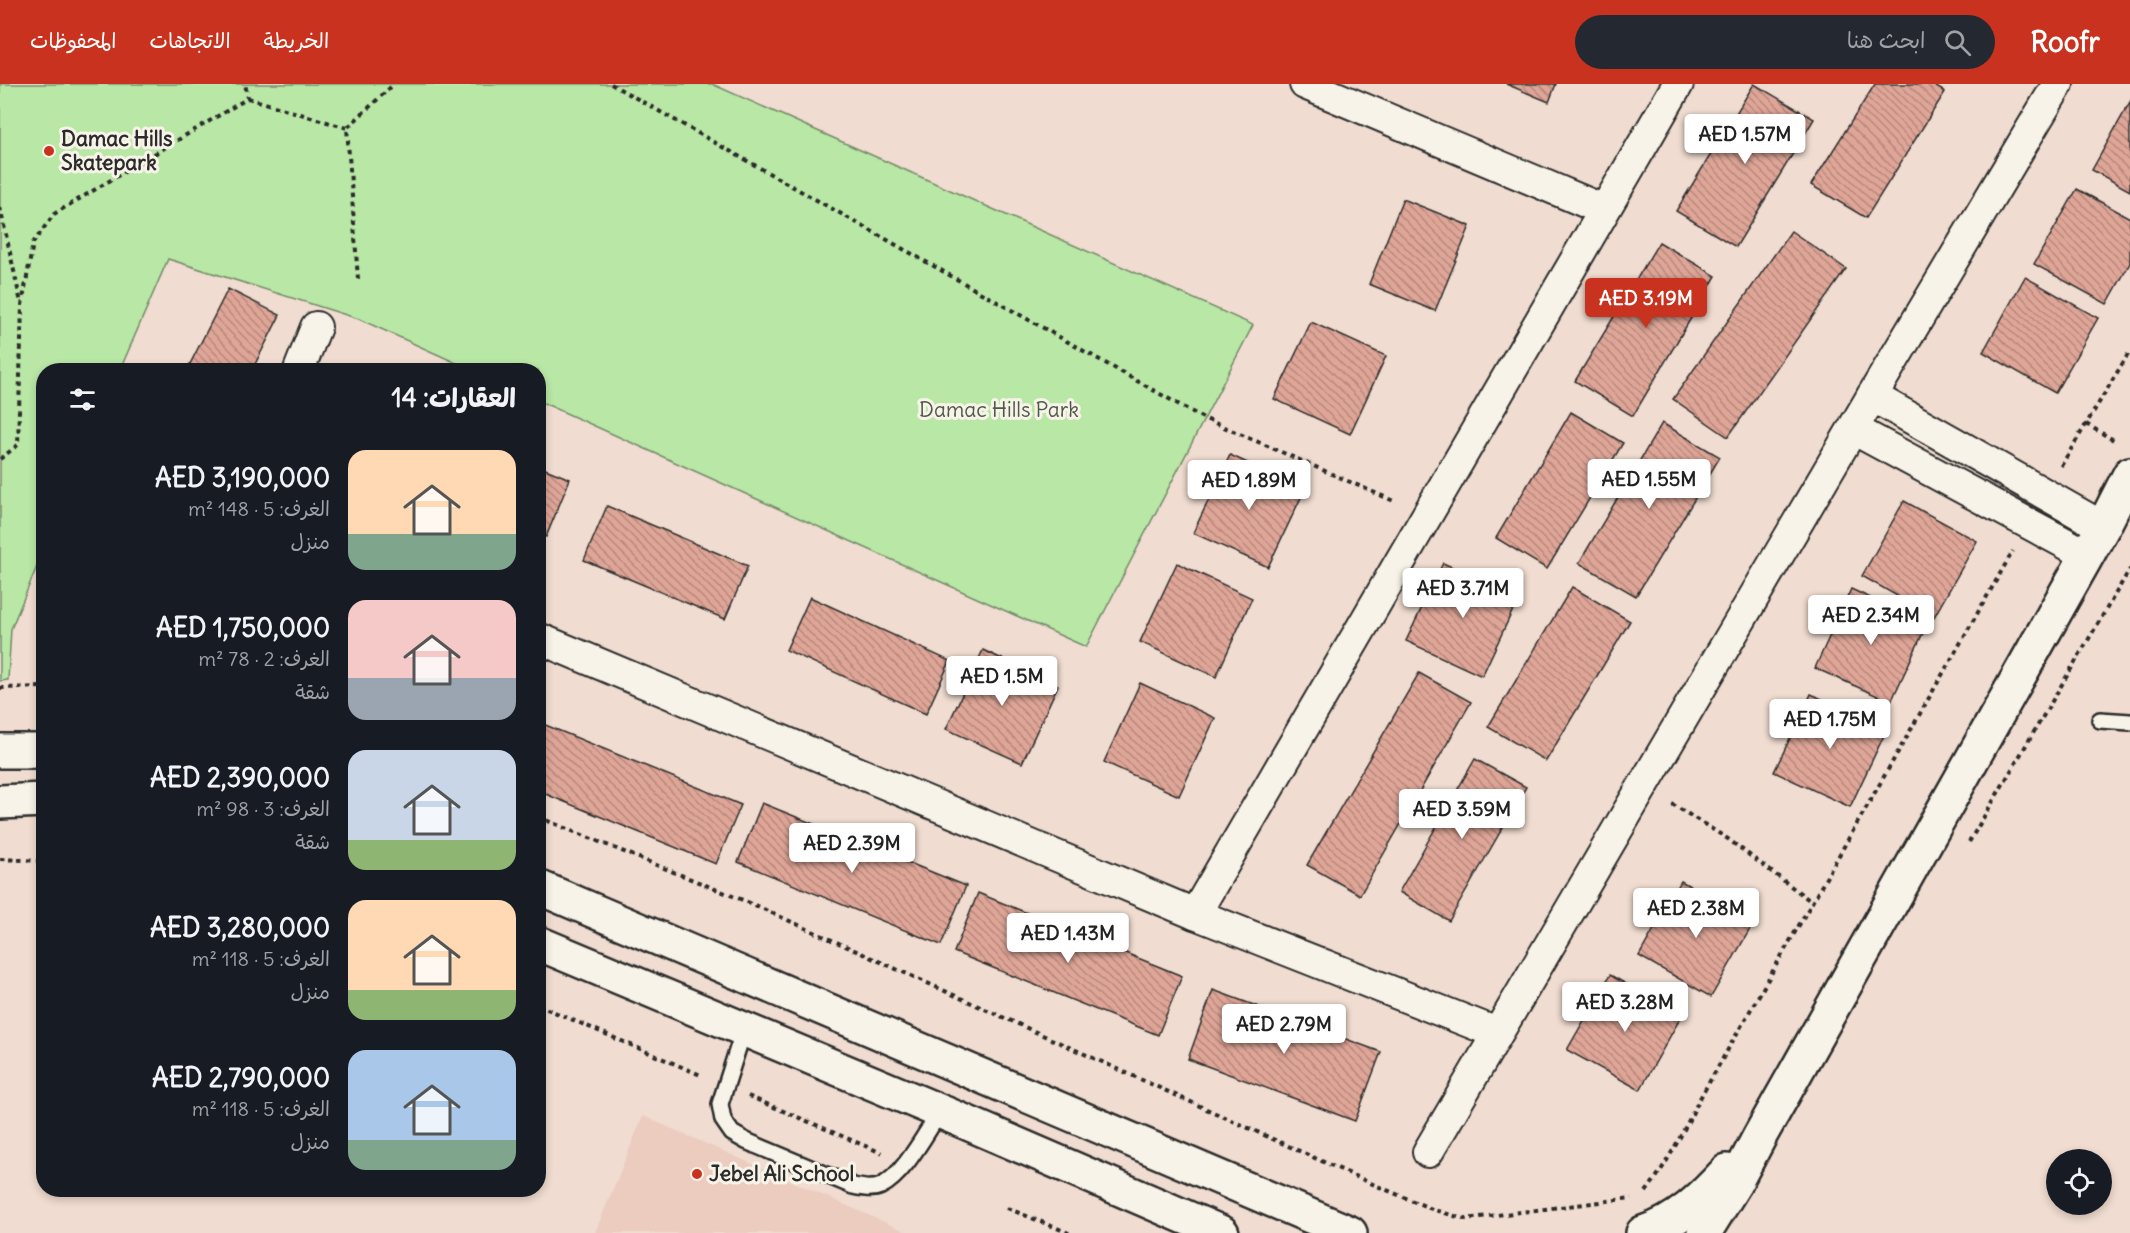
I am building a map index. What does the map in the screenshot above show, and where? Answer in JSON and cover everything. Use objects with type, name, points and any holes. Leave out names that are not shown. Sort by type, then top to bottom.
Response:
[{"type":"street","points":[[1305,84],[1605,210]]},
{"type":"street","points":[[1195,914],[1678,84]]},
{"type":"street","points":[[1428,1152],[2058,84]]},
{"type":"street","points":[[302,363],[316,327]]},
{"type":"street","points":[[1872,396],[2103,527]]},
{"type":"street","points":[[1853,429],[2087,555]]},
{"type":"street","points":[[1704,1233],[1735,1183],[2103,527],[2126,460]]},
{"type":"street","points":[[546,641],[1195,914],[1497,1033]]},
{"type":"street","points":[[0,752],[36,751]]},
{"type":"street","points":[[0,802],[36,800]]},
{"type":"street","points":[[546,890],[1350,1233]]},
{"type":"street","points":[[546,946],[1222,1233]]},
{"type":"street","points":[[1643,1233],[1656,1229],[1690,1209],[1761,1134]]},
{"type":"lane","points":[[2100,720],[2130,722]]},
{"type":"lane","points":[[744,1029],[720,1104],[723,1120],[732,1133],[746,1141],[853,1186],[867,1189],[880,1187],[891,1179],[905,1163],[940,1112]]},
{"type":"path","points":[[245,84],[248,98]]},
{"type":"path","points":[[347,128],[394,84]]},
{"type":"path","points":[[611,84],[1201,417],[1427,516]]},
{"type":"path","points":[[0,459],[18,445],[22,305],[33,243],[54,214],[248,98],[347,128]]},
{"type":"path","points":[[347,128],[358,279]]},
{"type":"path","points":[[0,207],[22,305]]},
{"type":"path","points":[[2044,493],[2130,351]]},
{"type":"path","points":[[2086,424],[2126,460]]},
{"type":"path","points":[[546,821],[750,903],[1434,1210],[1465,1219],[1642,1197],[1658,1176],[2029,524]]},
{"type":"path","points":[[0,688],[36,687]]},
{"type":"path","points":[[1667,812],[1672,803],[1728,839],[1812,902]]},
{"type":"path","points":[[0,859],[36,861]]},
{"type":"path","points":[[1007,1208],[1069,1233]]},
{"type":"shaded area","name":"Jebel Ali School","points":[[643,1116],[909,1233],[595,1233]]},
{"type":"green space","name":"Damac Hills Park","points":[[0,84],[712,84],[1253,325],[1086,647],[546,404],[546,363],[456,363],[359,319],[168,259],[123,363],[36,363],[36,569],[11,629],[8,680],[0,681]]},
{"type":"building","points":[[1506,84],[1556,84],[1549,102]]},
{"type":"building","points":[[1754,84],[1814,119],[1736,247],[1676,211]]},
{"type":"building","points":[[1875,84],[1931,84],[1945,92],[1866,218],[1811,185]]},
{"type":"building","points":[[2130,102],[2130,191],[2092,170]]},
{"type":"building","points":[[2077,189],[2130,218],[2130,263],[2107,304],[2034,264]]},
{"type":"building","points":[[1403,199],[1470,226],[1435,311],[1369,284]]},
{"type":"building","points":[[1791,231],[1846,269],[1728,437],[1673,399]]},
{"type":"building","points":[[1659,242],[1716,276],[1633,416],[1575,381]]},
{"type":"building","points":[[2025,277],[2098,318],[2055,393],[1983,352]]},
{"type":"building","points":[[228,289],[280,315],[256,363],[191,363]]},
{"type":"building","points":[[1311,322],[1386,356],[1350,434],[1274,399]]},
{"type":"building","points":[[1571,412],[1623,443],[1547,569],[1496,538]]},
{"type":"building","points":[[1662,423],[1720,457],[1636,596],[1579,563]]},
{"type":"building","points":[[1230,455],[1305,489],[1268,567],[1193,533]]},
{"type":"building","points":[[546,469],[570,479],[546,537]]},
{"type":"building","points":[[1904,501],[1977,541],[1934,617],[1862,576]]},
{"type":"building","points":[[607,506],[748,566],[725,619],[584,560]]},
{"type":"building","points":[[1177,563],[1252,598],[1216,677],[1140,642]]},
{"type":"building","points":[[1443,563],[1519,597],[1482,676],[1406,641]]},
{"type":"building","points":[[1572,587],[1630,621],[1546,761],[1488,727]]},
{"type":"building","points":[[1851,589],[1927,624],[1891,702],[1815,668]]},
{"type":"building","points":[[810,597],[950,661],[926,714],[786,650]]},
{"type":"building","points":[[983,650],[1058,685],[1022,763],[946,729]]},
{"type":"building","points":[[1419,673],[1471,702],[1360,895],[1307,865]]},
{"type":"building","points":[[1140,683],[1215,718],[1179,796],[1104,762]]},
{"type":"building","points":[[1811,694],[1887,729],[1850,807],[1774,772]]},
{"type":"building","points":[[546,725],[741,805],[716,864],[546,794]]},
{"type":"building","points":[[1475,759],[1526,787],[1449,921],[1399,892]]},
{"type":"building","points":[[762,803],[966,886],[941,945],[738,862]]},
{"type":"building","points":[[1681,881],[1754,922],[1711,997],[1639,956]]},
{"type":"building","points":[[978,893],[1182,976],[1158,1035],[954,952]]},
{"type":"building","points":[[1610,975],[1682,1015],[1640,1090],[1567,1050]]},
{"type":"building","points":[[1213,990],[1381,1052],[1355,1121],[1188,1059]]},
{"type":"place","name":"Damac Hills Skatepark","points":[[49,151]]},
{"type":"place","name":"Jebel Ali School","points":[[697,1174]]}]
